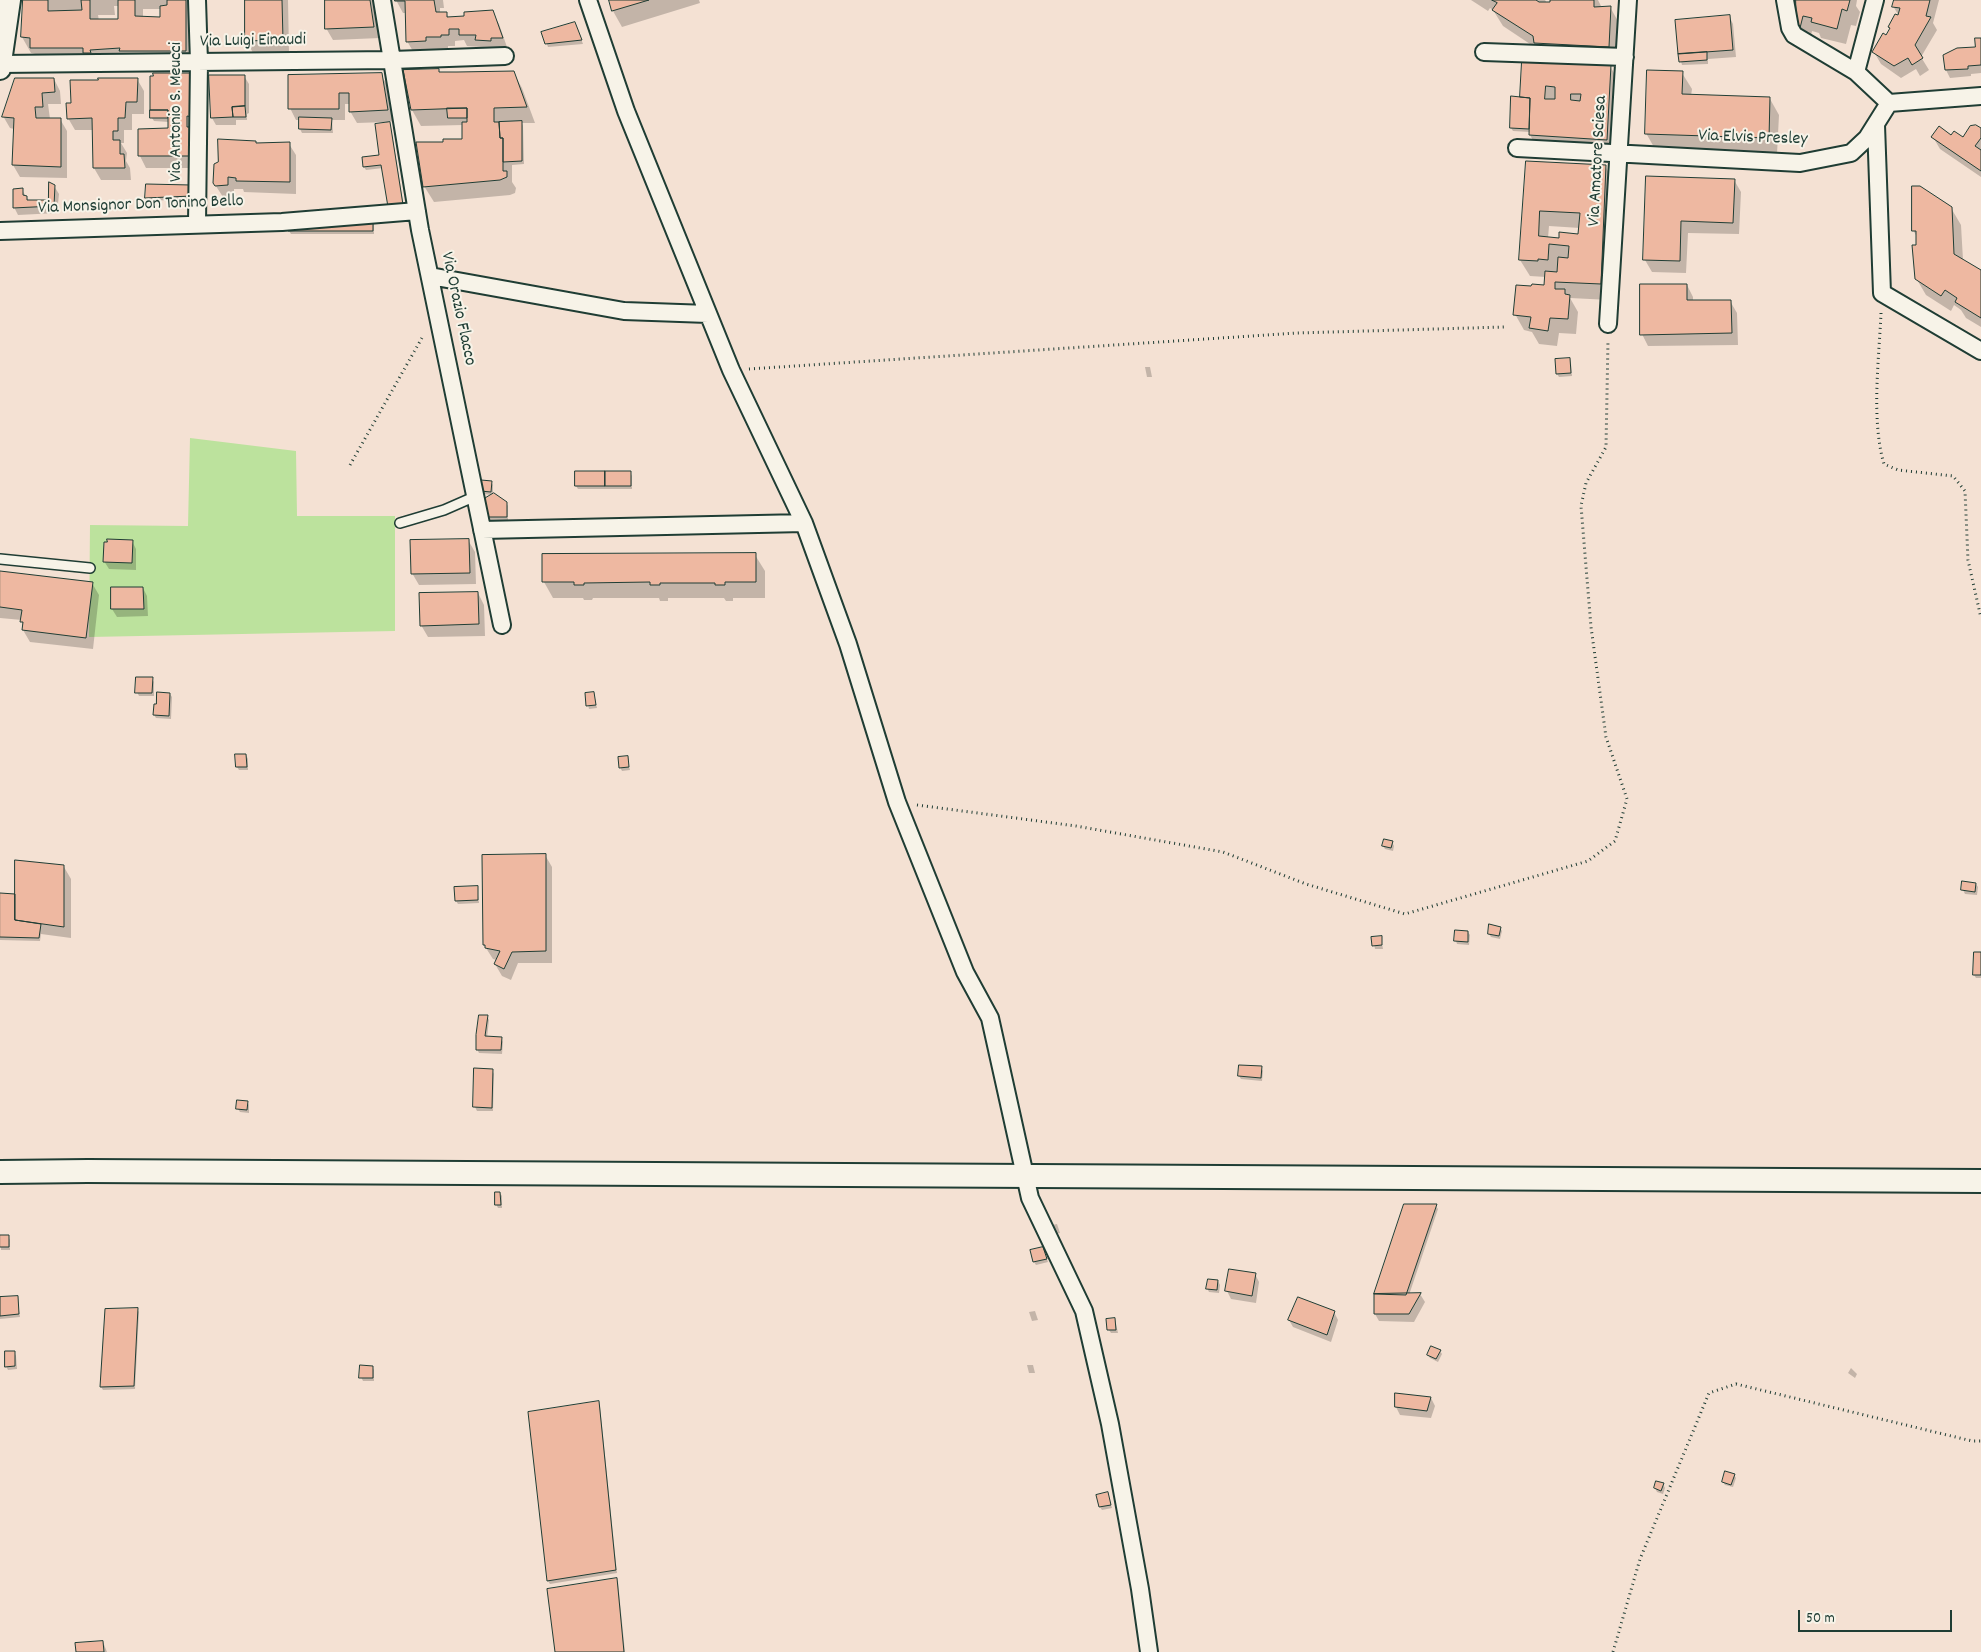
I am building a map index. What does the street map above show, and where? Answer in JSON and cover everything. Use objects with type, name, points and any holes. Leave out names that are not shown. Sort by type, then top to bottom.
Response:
[{"type":"main road","points":[[0,1172],[1981,1181]]},
{"type":"street","points":[[1,66],[10,0]]},
{"type":"street","name":"Via Antonio S. Meucci","points":[[197,0],[199,62],[197,224]]},
{"type":"street","name":"Via Orazio Flacco","points":[[382,0],[417,211],[502,625]]},
{"type":"street","points":[[588,0],[626,112],[731,370],[804,523],[848,644],[897,802],[965,972],[990,1018],[1030,1198],[1084,1311],[1110,1424],[1140,1589],[1149,1652]]},
{"type":"street","name":"Via Amatore Sciesa","points":[[1608,324],[1628,0]]},
{"type":"street","points":[[1785,0],[1790,28],[1794,35],[1856,72],[1889,104],[1981,96]]},
{"type":"street","points":[[1856,72],[1874,0]]},
{"type":"street","points":[[1484,52],[1625,57]]},
{"type":"street","name":"Via Luigi Einaudi","points":[[1,66],[392,60],[505,56]]},
{"type":"street","name":"Via Elvis Presley","points":[[1517,148],[1800,163],[1851,153],[1868,138],[1889,104]]},
{"type":"street","points":[[1876,125],[1882,293],[1981,350]]},
{"type":"street","name":"Via Monsignor Don Tonino Bello","points":[[0,232],[282,222],[417,211]]},
{"type":"street","points":[[430,276],[624,311],[708,314]]},
{"type":"street","points":[[482,530],[804,523]]},
{"type":"lane","points":[[400,523],[444,510],[476,496]]},
{"type":"lane","points":[[0,559],[90,568]]},
{"type":"path","points":[[1882,293],[1877,428],[1879,448],[1884,464],[1898,470],[1953,476],[1965,491],[1968,560],[1981,618]]},
{"type":"path","points":[[350,465],[437,312]]},
{"type":"path","points":[[897,802],[1076,826],[1223,852],[1306,884],[1404,914],[1588,861],[1615,841],[1627,799],[1606,737],[1591,626],[1581,506],[1586,483],[1606,447],[1608,324]]},
{"type":"path","points":[[731,370],[1297,333],[1504,327]]},
{"type":"path","points":[[1613,1652],[1640,1560],[1709,1393],[1736,1384],[1972,1441],[1981,1441]]},
{"type":"green space","points":[[190,438],[296,451],[297,516],[395,516],[395,631],[89,637],[90,525],[188,526]]},
{"type":"building","points":[[23,0],[48,0],[48,11],[82,10],[81,0],[90,0],[90,19],[118,19],[118,0],[135,0],[135,16],[160,17],[160,6],[167,5],[167,0],[186,0],[186,51],[119,51],[120,48],[90,50],[91,53],[83,53],[83,48],[30,48],[30,38],[21,37]]},
{"type":"building","points":[[245,0],[282,0],[283,40],[245,41]]},
{"type":"building","points":[[325,0],[370,0],[374,27],[325,29]]},
{"type":"building","points":[[395,0],[434,0],[436,12],[447,12],[447,17],[464,16],[464,12],[493,10],[503,38],[491,38],[491,41],[475,40],[476,35],[459,35],[459,29],[449,29],[449,35],[426,37],[426,41],[406,42],[405,1]]},
{"type":"building","points":[[609,0],[649,0],[612,11]]},
{"type":"building","points":[[1492,0],[1536,0],[1539,2],[1550,2],[1550,0],[1594,0],[1594,7],[1611,6],[1609,47],[1534,43],[1533,36],[1492,10],[1497,3]]},
{"type":"building","points":[[1796,0],[1850,0],[1847,11],[1842,9],[1837,29],[1811,22],[1812,18],[1803,16],[1800,28],[1797,28]]},
{"type":"building","points":[[1894,0],[1930,0],[1926,16],[1931,17],[1915,45],[1923,58],[1912,65],[1908,58],[1894,66],[1872,52],[1883,33],[1886,35],[1895,14],[1898,15],[1900,8],[1892,7]]},
{"type":"building","points":[[1730,15],[1733,50],[1678,54],[1675,20]]},
{"type":"building","points":[[575,22],[582,40],[545,44],[541,32]]},
{"type":"building","points":[[1975,38],[1981,38],[1981,65],[1968,66],[1968,69],[1945,70],[1943,55],[1957,48],[1975,47]]},
{"type":"building","points":[[1707,52],[1707,60],[1679,62],[1678,54]]},
{"type":"building","points":[[1522,61],[1611,65],[1607,140],[1529,135],[1530,98],[1520,97]],"holes":[[[1546,86],[1555,87],[1555,99],[1545,99]],[[1571,94],[1581,94],[1580,101],[1571,100]]]},
{"type":"building","points":[[439,69],[439,72],[514,71],[527,107],[494,108],[494,122],[499,122],[500,138],[503,138],[503,171],[507,171],[507,177],[500,180],[423,187],[416,142],[443,142],[443,139],[462,139],[462,122],[467,122],[467,108],[411,110],[403,70]]},
{"type":"building","points":[[1647,70],[1683,71],[1682,94],[1770,97],[1769,138],[1645,134]]},
{"type":"building","points":[[153,73],[191,73],[192,117],[187,116],[187,127],[191,127],[191,156],[138,156],[138,129],[168,128],[168,110],[150,110],[150,76],[153,76]]},
{"type":"building","points":[[382,73],[388,110],[349,112],[349,93],[339,93],[339,109],[288,109],[288,75]]},
{"type":"building","points":[[209,75],[245,75],[245,106],[232,107],[233,117],[211,118]]},
{"type":"building","points":[[15,78],[54,78],[55,92],[42,93],[43,107],[35,107],[36,118],[61,118],[61,167],[12,165],[14,118],[2,117]]},
{"type":"building","points":[[98,78],[138,78],[137,102],[126,102],[125,118],[118,118],[118,131],[113,131],[113,140],[120,140],[120,154],[124,154],[125,168],[93,168],[92,118],[67,119],[66,103],[71,103],[70,80],[98,80]]},
{"type":"building","points":[[1511,96],[1530,98],[1529,129],[1510,128]]},
{"type":"building","points":[[245,106],[246,117],[233,117],[232,107]]},
{"type":"building","points":[[447,108],[467,108],[467,118],[448,118]]},
{"type":"building","points":[[150,110],[168,110],[168,118],[150,118]]},
{"type":"building","points":[[299,117],[332,118],[331,130],[299,129]]},
{"type":"building","points":[[522,121],[522,161],[503,162],[503,138],[500,138],[499,122]]},
{"type":"building","points":[[390,122],[404,211],[389,213],[381,165],[363,167],[362,157],[379,155],[375,124]]},
{"type":"building","points":[[1976,125],[1981,128],[1981,138],[1975,146],[1981,150],[1981,171],[1931,137],[1939,126],[1951,135],[1954,131],[1963,137],[1970,126]]},
{"type":"building","points":[[218,139],[256,141],[256,143],[290,142],[290,182],[236,181],[236,178],[228,177],[228,185],[215,186],[213,183],[214,164],[218,162]]},
{"type":"building","points":[[1526,161],[1606,165],[1601,284],[1555,282],[1555,289],[1565,289],[1565,294],[1570,295],[1568,319],[1550,318],[1548,331],[1529,328],[1531,317],[1513,315],[1516,285],[1544,285],[1545,271],[1557,272],[1558,257],[1568,258],[1569,246],[1549,244],[1548,260],[1519,260]],"holes":[[[1540,211],[1580,213],[1578,234],[1559,232],[1559,238],[1539,236]]]},
{"type":"building","points":[[1646,176],[1735,179],[1733,223],[1681,221],[1680,261],[1643,260]]},
{"type":"building","points":[[49,182],[55,185],[54,206],[13,208],[13,189],[23,188],[23,195],[27,196],[27,200],[48,200]]},
{"type":"building","points":[[146,184],[191,185],[192,196],[145,198]]},
{"type":"building","points":[[1912,186],[1920,186],[1952,207],[1954,254],[1981,270],[1981,318],[1955,302],[1957,298],[1945,290],[1941,296],[1915,279],[1912,245],[1916,245],[1916,231],[1912,231]]},
{"type":"building","points":[[373,217],[373,231],[288,231],[288,219]]},
{"type":"building","points":[[1640,284],[1687,284],[1687,300],[1731,300],[1732,333],[1640,335]]},
{"type":"building","points":[[1570,358],[1571,373],[1556,374],[1555,359]]},
{"type":"building","points":[[575,471],[605,471],[605,486],[575,486]]},
{"type":"building","points":[[605,471],[631,471],[631,486],[605,486]]},
{"type":"building","points":[[481,480],[492,481],[491,492],[480,491]]},
{"type":"building","points":[[494,493],[507,502],[507,517],[487,517],[484,499]]},
{"type":"building","points":[[107,539],[133,540],[132,563],[103,562],[104,542],[107,542]]},
{"type":"building","points":[[469,539],[470,573],[411,574],[410,540]]},
{"type":"building","points":[[756,553],[756,582],[725,582],[725,585],[715,585],[715,583],[660,583],[660,585],[650,585],[650,582],[584,583],[584,585],[574,585],[574,582],[542,582],[542,554]]},
{"type":"building","points":[[0,571],[93,582],[86,638],[22,630],[23,622],[20,622],[22,610],[0,607]]},
{"type":"building","points":[[111,587],[143,587],[144,609],[111,609]]},
{"type":"building","points":[[478,592],[479,624],[420,626],[419,593]]},
{"type":"building","points":[[136,677],[153,677],[152,693],[135,693]]},
{"type":"building","points":[[157,692],[170,693],[169,716],[153,715]]},
{"type":"building","points":[[594,692],[596,705],[586,706],[585,693]]},
{"type":"building","points":[[235,754],[246,754],[247,767],[236,767]]},
{"type":"building","points":[[628,756],[629,767],[619,768],[618,757]]},
{"type":"building","points":[[1384,839],[1393,841],[1391,848],[1382,846]]},
{"type":"building","points":[[546,854],[546,951],[512,952],[504,969],[494,964],[500,951],[485,948],[485,945],[483,945],[482,855]]},
{"type":"building","points":[[15,860],[64,865],[64,927],[15,920]]},
{"type":"building","points":[[1962,881],[1976,883],[1975,892],[1961,890]]},
{"type":"building","points":[[478,886],[478,900],[455,901],[454,887]]},
{"type":"building","points":[[0,893],[15,894],[15,920],[41,924],[39,938],[0,937]]},
{"type":"building","points":[[1489,924],[1501,927],[1499,936],[1488,934]]},
{"type":"building","points":[[1455,930],[1468,931],[1468,942],[1454,941]]},
{"type":"building","points":[[1382,936],[1382,945],[1372,946],[1371,937]]},
{"type":"building","points":[[1974,952],[1981,952],[1981,975],[1973,975]]},
{"type":"building","points":[[479,1015],[488,1015],[485,1036],[502,1037],[501,1050],[476,1050]]},
{"type":"building","points":[[1239,1065],[1262,1066],[1261,1078],[1238,1076]]},
{"type":"building","points":[[474,1068],[493,1069],[492,1108],[473,1107]]},
{"type":"building","points":[[237,1100],[248,1101],[247,1110],[236,1109]]},
{"type":"building","points":[[495,1192],[500,1192],[501,1205],[495,1205]]},
{"type":"building","points":[[1404,1204],[1437,1204],[1406,1295],[1374,1294]]},
{"type":"building","points":[[0,1235],[9,1235],[9,1247],[0,1247]]},
{"type":"building","points":[[1043,1247],[1047,1259],[1033,1262],[1030,1250]]},
{"type":"building","points":[[1229,1269],[1256,1273],[1252,1296],[1225,1291]]},
{"type":"building","points":[[1208,1279],[1218,1280],[1217,1290],[1206,1289]]},
{"type":"building","points":[[1421,1293],[1409,1314],[1374,1314],[1374,1294]]},
{"type":"building","points":[[18,1296],[19,1314],[0,1316],[0,1297]]},
{"type":"building","points":[[1298,1297],[1335,1311],[1327,1335],[1288,1320]]},
{"type":"building","points":[[138,1308],[134,1386],[100,1387],[105,1309]]},
{"type":"building","points":[[1115,1318],[1116,1330],[1107,1330],[1106,1319]]},
{"type":"building","points":[[1431,1346],[1441,1350],[1436,1359],[1427,1355]]},
{"type":"building","points":[[5,1351],[15,1351],[15,1366],[5,1367]]},
{"type":"building","points":[[360,1365],[373,1366],[373,1378],[359,1378]]},
{"type":"building","points":[[1395,1393],[1431,1397],[1427,1411],[1395,1407]]},
{"type":"building","points":[[599,1401],[616,1570],[547,1581],[528,1412]]},
{"type":"building","points":[[1725,1471],[1735,1474],[1731,1485],[1722,1482]]},
{"type":"building","points":[[1656,1481],[1664,1483],[1661,1491],[1654,1488]]},
{"type":"building","points":[[1108,1492],[1111,1505],[1099,1507],[1096,1495]]},
{"type":"building","points":[[617,1578],[624,1652],[555,1652],[547,1589]]},
{"type":"building","points":[[103,1641],[104,1652],[76,1652],[75,1643]]}]
